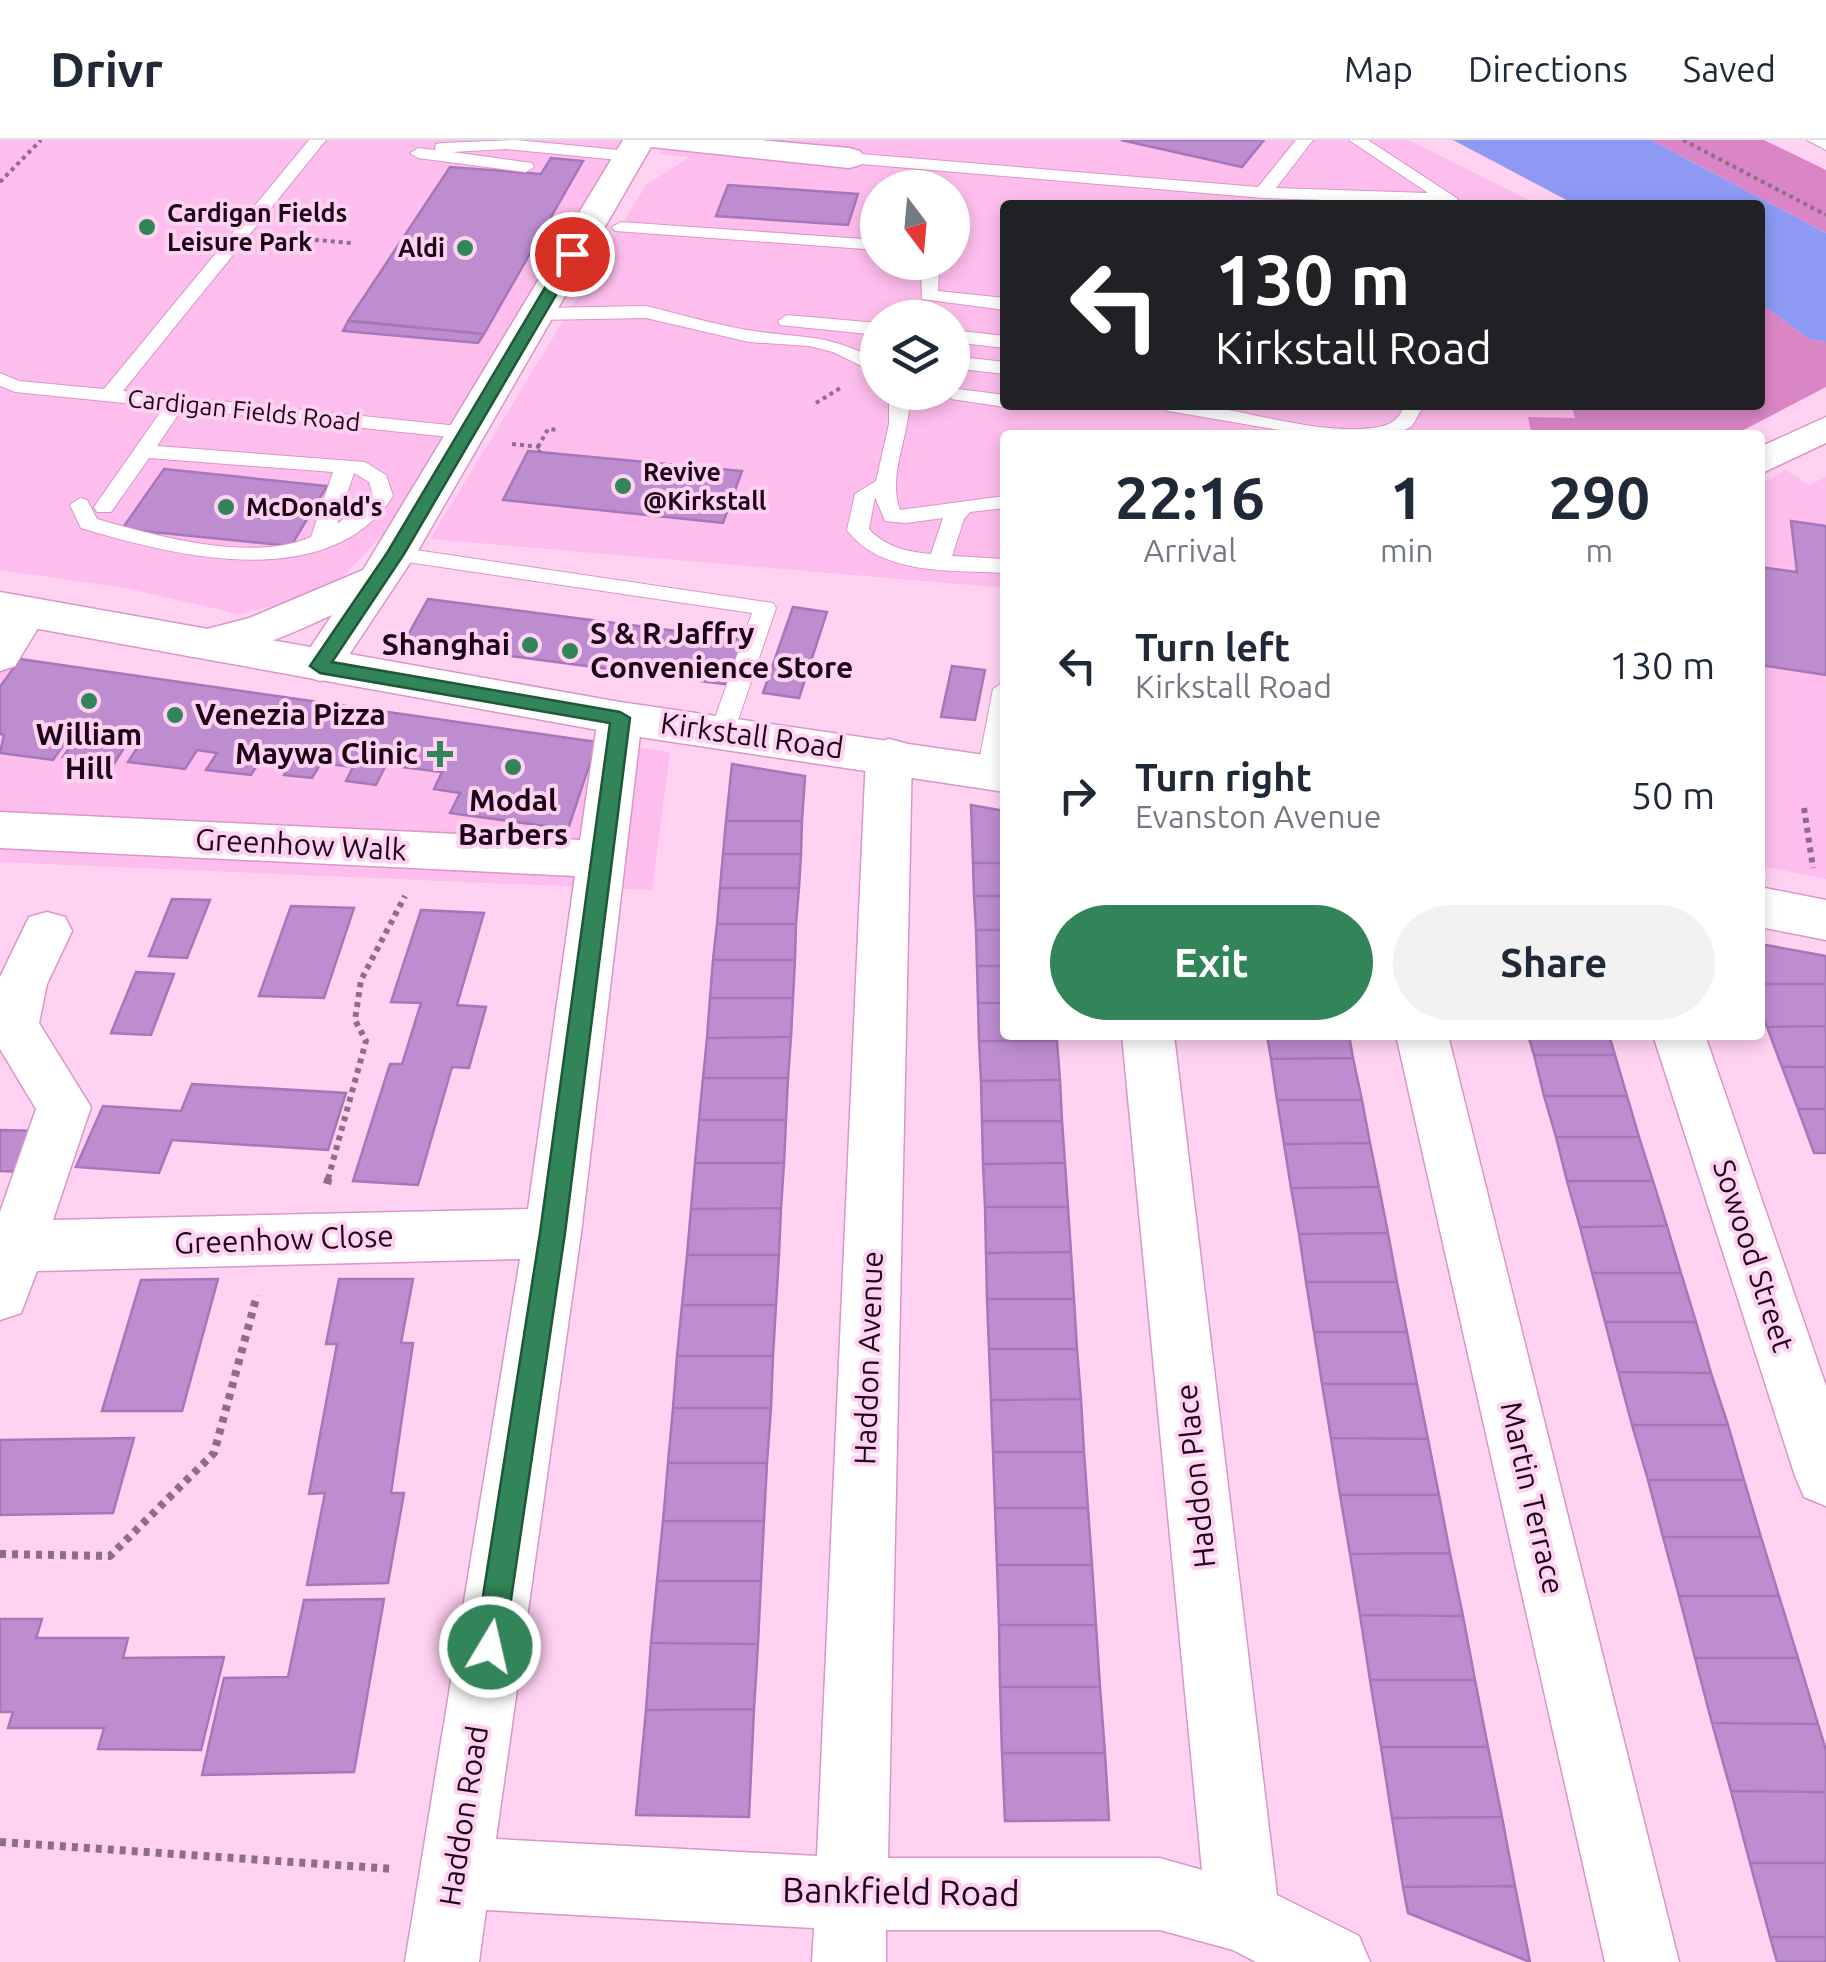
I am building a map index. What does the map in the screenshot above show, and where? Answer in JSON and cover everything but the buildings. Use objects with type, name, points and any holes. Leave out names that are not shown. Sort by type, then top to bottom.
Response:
[{"type":"main road","name":"Kirkstall Road","points":[[8,612],[620,718],[997,774]]},
{"type":"main road","points":[[1765,909],[1823,920]]},
{"type":"street","points":[[320,666],[387,567],[643,145],[850,158]]},
{"type":"street","points":[[1765,459],[1826,428]]},
{"type":"street","points":[[199,645],[262,630],[387,567]]},
{"type":"street","points":[[0,656],[8,612]]},
{"type":"street","name":"Haddon Road","points":[[442,1962],[553,1233],[620,718]]},
{"type":"street","name":"Haddon Avenue","points":[[850,1928],[889,755]]},
{"type":"street","name":"Greenhow Walk","points":[[0,830],[601,858]]},
{"type":"street","name":"Greenhow Close","points":[[47,931],[22,984],[14,1025],[64,1107],[5,1263],[291,1240],[553,1233]]},
{"type":"street","name":"Haddon Place","points":[[1149,1040],[1243,1917]]},
{"type":"street","name":"Martin Terrace","points":[[1423,1040],[1642,1962]]},
{"type":"street","name":"Sowood Street","points":[[1681,1040],[1826,1476]]},
{"type":"street","name":"Bankfield Road","points":[[455,1874],[850,1928],[1160,1894],[1243,1917],[1333,1962]]},
{"type":"lane","name":"Cardigan Fields Road","points":[[110,396],[318,140]]},
{"type":"lane","points":[[1263,193],[1305,140]]},
{"type":"lane","points":[[850,158],[1263,193],[1449,199],[1357,140]]},
{"type":"lane","points":[[1815,140],[1826,146]]},
{"type":"lane","points":[[442,148],[506,144],[643,145]]},
{"type":"lane","points":[[418,153],[526,167]]},
{"type":"lane","points":[[621,227],[860,244]]},
{"type":"lane","points":[[929,280],[928,295],[1000,303]]},
{"type":"lane","points":[[646,312],[749,336],[810,340],[860,359]]},
{"type":"lane","points":[[538,314],[646,312],[860,328]]},
{"type":"lane","points":[[970,338],[1000,341]]},
{"type":"lane","points":[[970,364],[1000,367]]},
{"type":"lane","points":[[5,385],[110,396]]},
{"type":"lane","name":"Cardigan Fields Road","points":[[110,396],[468,433]]},
{"type":"lane","points":[[970,397],[1000,400]]},
{"type":"lane","points":[[104,508],[178,402]]},
{"type":"lane","points":[[903,410],[883,486],[892,516],[910,518],[1000,502]]},
{"type":"lane","points":[[1200,410],[1330,430]]},
{"type":"lane","points":[[80,506],[88,523],[139,540],[271,554],[295,551],[356,524],[376,508],[383,496],[379,478],[365,468],[344,464],[141,451]]},
{"type":"lane","points":[[320,540],[343,481],[344,464]]},
{"type":"lane","points":[[883,486],[865,494],[858,530],[865,542],[902,556],[1000,566]]},
{"type":"lane","points":[[940,560],[954,517],[964,506]]},
{"type":"lane","points":[[387,567],[765,608],[722,732]]},
{"type":"lane","points":[[997,774],[1000,742]]},
{"type":"path","points":[[0,182],[42,140]]},
{"type":"path","points":[[1683,140],[1826,215]]},
{"type":"path","points":[[243,233],[351,244]]},
{"type":"path","points":[[538,447],[548,429],[559,430]]},
{"type":"path","points":[[1804,808],[1823,920]]},
{"type":"path","points":[[0,1554],[110,1556],[214,1453],[366,1041],[355,1020],[361,980],[428,850]]},
{"type":"path","points":[[0,1842],[455,1874]]},
{"type":"shaded area","points":[[0,140],[621,140],[415,500],[338,582],[307,598],[239,614],[125,588],[0,570]]},
{"type":"shaded area","points":[[667,140],[1409,140],[1529,200],[1000,200],[1000,410],[1572,410],[1575,418],[1529,417],[1531,430],[1000,430],[1000,588],[430,539],[646,185],[689,157],[660,154]]},
{"type":"shaded area","points":[[1651,140],[1764,140],[1826,170],[1826,233]]},
{"type":"shaded area","points":[[1765,307],[1809,339],[1826,342],[1826,387],[1744,430],[1531,430],[1528,417],[1575,418],[1573,410],[1765,410]]},
{"type":"shaded area","points":[[1786,470],[1809,485],[1826,477],[1826,879],[1765,867],[1765,481]]},
{"type":"shaded area","points":[[0,652],[20,659],[670,752],[652,890],[0,862]]},
{"type":"water","points":[[1453,140],[1651,140],[1764,200],[1567,200]]},
{"type":"water","points":[[1765,201],[1826,233],[1826,342],[1809,339],[1765,307]]},
{"type":"place","name":"Cardigan Fields Leisure Park","points":[[147,227]]},
{"type":"place","name":"Aldi","points":[[465,248]]},
{"type":"place","name":"Revive @Kirkstall","points":[[623,486]]},
{"type":"place","name":"McDonald's","points":[[226,507]]},
{"type":"place","name":"Shanghai","points":[[530,645]]},
{"type":"place","name":"S & R Jaffry Convenience Store","points":[[570,651]]},
{"type":"place","name":"William Hill","points":[[89,701]]},
{"type":"place","name":"Venezia Pizza","points":[[175,715]]},
{"type":"place","name":"Maywa Clinic","points":[[440,754]]},
{"type":"place","name":"Modal Barbers","points":[[513,767]]},
{"type":"route","points":[[490,1647],[553,1233],[620,718],[320,666],[395,554],[572,254]]}]
